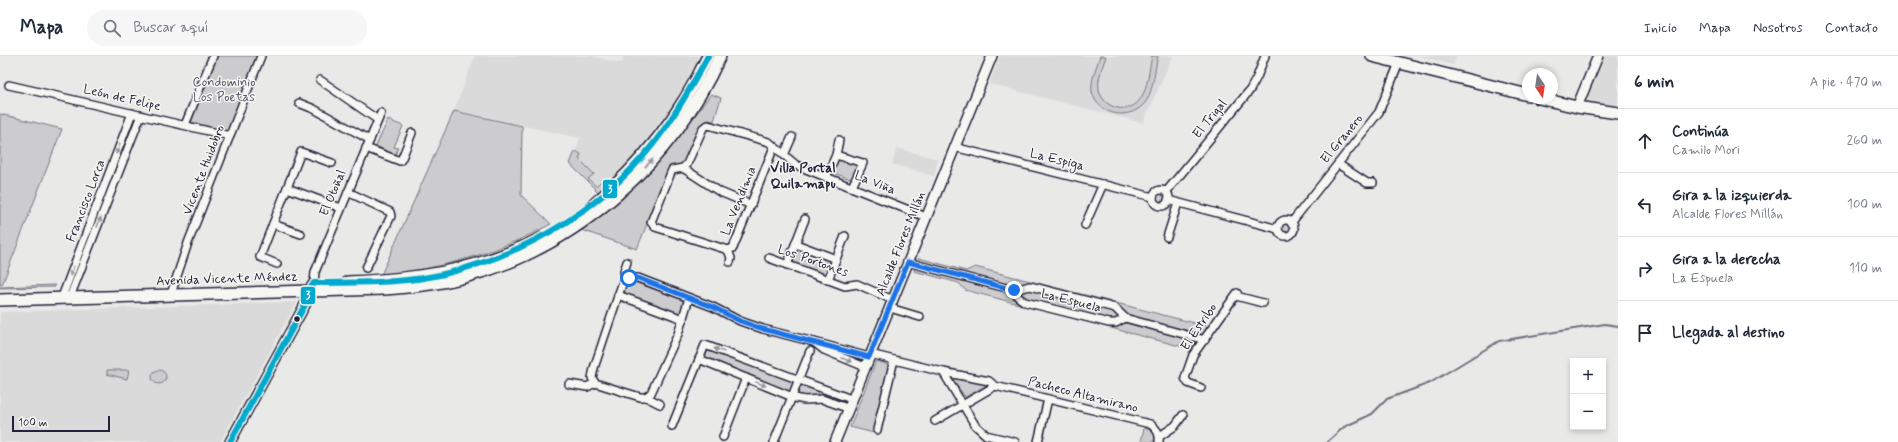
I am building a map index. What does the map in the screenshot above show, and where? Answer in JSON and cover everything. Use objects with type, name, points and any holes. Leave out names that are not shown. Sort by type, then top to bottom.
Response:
[{"type":"main road","name":"Avenida Vicente Méndez","points":[[313,288],[408,279],[442,274],[475,266],[510,253],[543,238],[592,206],[626,174],[656,141],[679,109],[708,56]]},
{"type":"main road","name":"Avenida Vicente Méndez","points":[[0,293],[67,294],[410,287],[457,279],[518,258],[570,230],[597,212],[621,191],[658,154],[692,108],[720,56]]},
{"type":"main road","points":[[1372,56],[1522,94]]},
{"type":"main road","points":[[1558,103],[1577,108],[1618,113]]},
{"type":"main road","name":"Avenida Vicente Méndez","points":[[0,300],[67,294]]},
{"type":"street","points":[[185,125],[213,56]]},
{"type":"street","name":"Vicente Huidobro","points":[[172,291],[261,56]]},
{"type":"street","name":"Alcalde Flores Millán","points":[[835,442],[847,408],[870,356],[954,146],[992,56]]},
{"type":"street","name":"El Trigal","points":[[1166,192],[1250,90],[1265,56]]},
{"type":"street","points":[[1577,108],[1598,56]]},
{"type":"street","name":"El Granero","points":[[1291,222],[1379,112],[1399,63]]},
{"type":"street","name":"El Otoñal","points":[[313,288],[315,272],[380,117],[320,80]]},
{"type":"street","name":"León de Felipe","points":[[9,85],[230,136]]},
{"type":"street","points":[[299,103],[314,109],[370,140]]},
{"type":"street","name":"Francisco Lorca","points":[[67,294],[104,187],[132,113]]},
{"type":"street","name":"Francisco Lorca","points":[[67,294],[111,191],[141,115]]},
{"type":"street","name":"La Viña","points":[[683,168],[687,164],[703,128],[708,125],[770,142],[796,165],[926,217]]},
{"type":"street","points":[[366,148],[400,160],[412,133]]},
{"type":"street","points":[[784,155],[792,137]]},
{"type":"street","points":[[826,177],[836,155],[839,140]]},
{"type":"street","name":"La Espiga","points":[[954,146],[1153,197],[1154,202],[1158,205],[1163,205],[1168,200],[1278,229],[1282,235],[1290,235],[1294,229],[1291,222]]},
{"type":"street","name":"La Vendimia","points":[[730,262],[731,258],[728,250],[733,248],[774,147]]},
{"type":"street","points":[[277,264],[260,257],[301,152],[332,163]]},
{"type":"street","points":[[836,155],[863,163],[852,187]]},
{"type":"street","points":[[1338,164],[1367,182],[1373,183]]},
{"type":"street","points":[[728,250],[655,228],[651,222],[652,217],[672,170],[683,168],[720,192],[750,205]]},
{"type":"street","points":[[1085,225],[1103,184]]},
{"type":"street","points":[[104,187],[111,191]]},
{"type":"street","points":[[287,188],[341,208]]},
{"type":"street","points":[[1153,197],[1157,191],[1161,190],[1166,192],[1168,195],[1168,200]]},
{"type":"street","points":[[348,192],[390,212],[391,216],[366,268]]},
{"type":"street","points":[[1168,237],[1178,202]]},
{"type":"street","points":[[787,265],[805,219]]},
{"type":"street","points":[[1278,229],[1282,222],[1291,222]]},
{"type":"street","points":[[273,224],[301,234]]},
{"type":"street","points":[[828,280],[845,236]]},
{"type":"street","points":[[796,244],[836,259]]},
{"type":"street","name":"Los Portones","points":[[769,258],[845,286],[857,284],[891,304],[920,317]]},
{"type":"street","points":[[627,262],[624,271],[626,280],[618,295],[592,378],[595,383],[640,397],[646,397],[660,404]]},
{"type":"street","name":"La Espuela","points":[[908,262],[1014,290],[1030,286],[1115,308],[1125,318],[1204,340]]},
{"type":"street","name":"Pacheco Altamirano","points":[[626,280],[629,278],[638,278],[763,329],[870,356],[989,381],[995,386],[1150,424],[1157,428],[1159,439]]},
{"type":"street","points":[[230,442],[302,312],[313,288]]},
{"type":"street","name":"La Espuela","points":[[1014,290],[1018,297],[1025,302],[1109,323],[1116,324],[1125,318]]},
{"type":"street","points":[[618,295],[683,319]]},
{"type":"street","name":"El Estribo","points":[[1201,388],[1188,383],[1185,378],[1194,355],[1204,340],[1237,295],[1263,303]]},
{"type":"street","points":[[646,397],[651,393],[683,319],[689,298]]},
{"type":"street","points":[[814,342],[824,350],[865,367]]},
{"type":"street","points":[[672,426],[705,345],[851,399]]},
{"type":"street","points":[[774,442],[810,351]]},
{"type":"street","points":[[699,359],[792,396],[805,400],[822,399],[847,408]]},
{"type":"street","points":[[877,430],[894,360]]},
{"type":"street","points":[[943,372],[975,425],[986,435],[1015,442]]},
{"type":"street","points":[[722,437],[746,378]]},
{"type":"street","points":[[569,384],[587,387],[595,383]]},
{"type":"street","points":[[935,421],[995,386]]},
{"type":"street","points":[[1038,442],[1048,399]]},
{"type":"street","points":[[1159,439],[1175,426],[1183,415]]},
{"type":"shaded area","points":[[475,56],[591,56],[622,63],[624,56],[701,56],[688,86],[666,118],[642,150],[599,193],[570,164],[580,138],[454,111]]},
{"type":"shaded area","points":[[1000,56],[1173,56],[1143,123],[989,84]]},
{"type":"shaded area","points":[[1420,56],[1457,56],[1453,65]]},
{"type":"shaded area","points":[[1601,56],[1618,56],[1618,107],[1582,103]]},
{"type":"shaded area","points":[[897,148],[938,159],[934,176],[892,164]]},
{"type":"shaded area","points":[[297,302],[220,442],[0,442],[0,312]]},
{"type":"green space","name":"Condominio Los Poetas","points":[[217,56],[257,56],[228,131],[191,122]]},
{"type":"green space","points":[[1100,56],[1106,56],[1099,81],[1101,96],[1111,105],[1117,108],[1124,108],[1136,104],[1141,98],[1147,83],[1152,56],[1158,56],[1151,91],[1147,100],[1141,107],[1133,112],[1116,114],[1101,107],[1092,92],[1094,74]]},
{"type":"green space","points":[[711,94],[721,98],[714,121],[709,120],[701,124],[685,161],[680,165],[670,167],[637,249],[581,230],[635,184],[667,150]]},
{"type":"green space","points":[[454,111],[522,126],[521,195],[551,224],[510,243],[468,258],[425,269],[381,275]]},
{"type":"green space","points":[[0,114],[62,129],[2,285],[0,285]]},
{"type":"green space","points":[[133,118],[136,119],[109,187],[107,186]]},
{"type":"green space","points":[[388,120],[403,126],[394,147],[398,148],[395,155],[376,146]]},
{"type":"green space","points":[[575,151],[581,154],[579,159],[594,174],[588,179],[596,186],[601,181],[606,186],[599,193],[570,164]]},
{"type":"green space","points":[[838,158],[860,165],[853,180],[831,172]]},
{"type":"green space","points":[[105,192],[108,193],[84,252],[81,251]]},
{"type":"green space","points":[[1159,193],[1163,193],[1165,194],[1165,202],[1159,203],[1156,200],[1156,196]]},
{"type":"green space","points":[[1284,224],[1288,224],[1290,225],[1290,233],[1284,234],[1281,231],[1281,227]]},
{"type":"green space","points":[[799,247],[831,260],[825,275],[793,263]]},
{"type":"green space","points":[[919,258],[966,271],[975,267],[1210,327],[1204,336],[1128,317],[1117,307],[1025,283],[1010,286],[917,262]]},
{"type":"green space","points":[[915,268],[1009,293],[1018,301],[1114,327],[1125,323],[1197,341],[1195,350],[965,290],[959,283],[914,271]]},
{"type":"green space","points":[[634,282],[678,298],[683,301],[683,311],[680,314],[625,294],[624,289],[627,283]]},
{"type":"green space","points":[[55,285],[55,287],[0,288],[0,287]]},
{"type":"green space","points":[[1025,289],[1117,313],[1117,320],[1113,321],[1022,298],[1020,295],[1021,290]]},
{"type":"green space","points":[[708,350],[819,390],[817,395],[802,397],[705,357]]},
{"type":"green space","points":[[876,361],[890,365],[874,433],[850,427]]},
{"type":"green space","points":[[107,370],[129,370],[127,379],[107,374]]},
{"type":"green space","points":[[159,370],[164,372],[166,377],[164,382],[159,384],[154,382],[152,377],[154,372]]},
{"type":"green space","points":[[950,375],[989,384],[965,397]]},
{"type":"green space","points":[[1144,428],[1153,432],[1155,436],[1154,442],[1141,442]]},
{"type":"waterway","points":[[1327,442],[1344,427],[1372,414],[1387,399],[1430,383],[1499,341],[1605,324],[1618,326]]},
{"type":"transit line","name":"3","points":[[230,442],[306,303],[309,290],[314,283],[396,281],[444,274],[476,265],[537,239],[594,203],[619,181],[642,157],[663,131],[675,113],[708,56]]},
{"type":"district","name":"Villa Portal Quilamapu","points":[[803,176]]},
{"type":"route","points":[[629,278],[638,278],[713,307],[740,321],[780,335],[814,342],[869,357],[908,262],[1014,290]]}]
